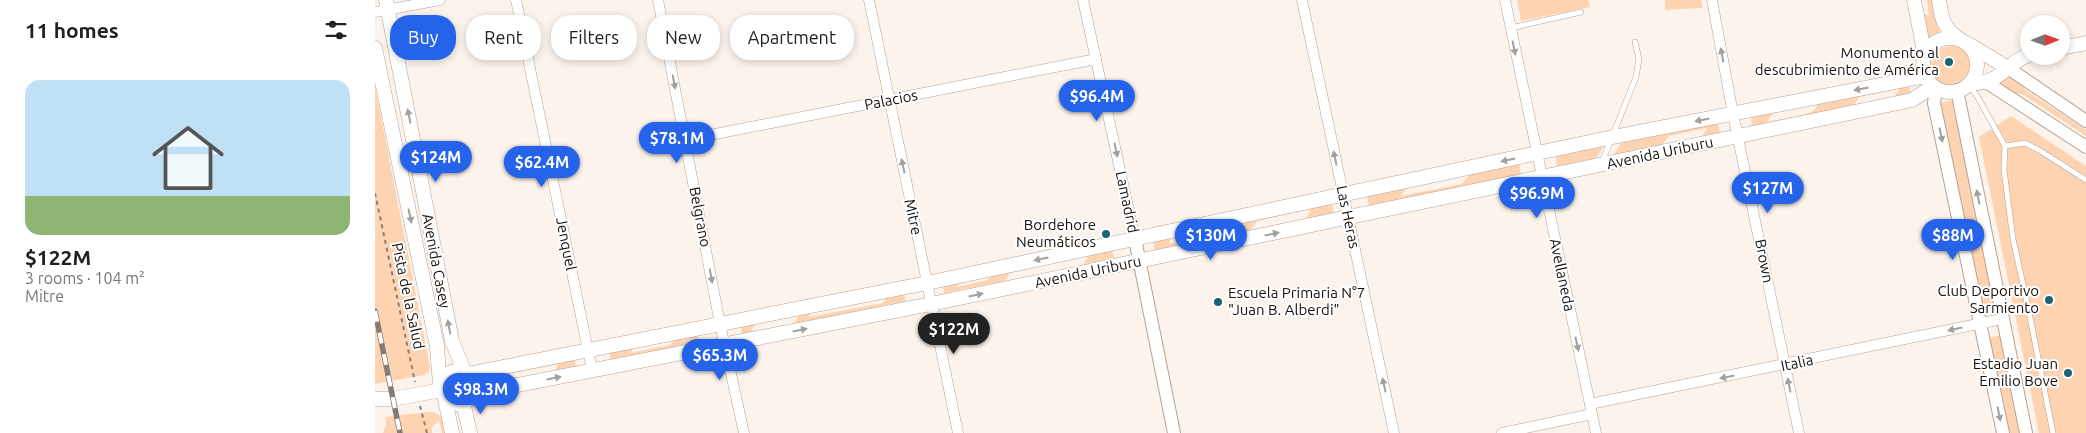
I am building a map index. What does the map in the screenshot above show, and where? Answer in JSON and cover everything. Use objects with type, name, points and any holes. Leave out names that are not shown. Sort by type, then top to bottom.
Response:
[{"type":"main road","points":[[1914,0],[1925,56]]},
{"type":"main road","points":[[1939,0],[1943,24],[1947,30],[2008,68]]},
{"type":"main road","name":"Avenida Casey","points":[[383,7],[452,341],[466,374]]},
{"type":"main road","points":[[1965,86],[1975,76],[1977,62],[1975,54],[1962,40],[1943,38],[1935,42],[1925,56],[1923,64],[1932,83],[1946,92],[1986,82],[2001,75],[2020,58]]},
{"type":"main road","points":[[2070,47],[2086,44]]},
{"type":"main road","name":"Avenida Casey","points":[[375,48],[437,346],[443,391],[452,433]]},
{"type":"main road","name":"Avenida Uriburu","points":[[466,374],[927,282],[1613,137],[1733,114],[1932,83]]},
{"type":"main road","name":"Avenida Uriburu","points":[[468,398],[592,370],[1139,262],[1912,100],[1932,83]]},
{"type":"main road","points":[[468,398],[455,404],[443,391],[443,378],[452,372],[466,374],[473,384],[468,398],[470,433]]},
{"type":"main road","points":[[375,406],[393,399],[443,391]]},
{"type":"main road","points":[[375,398],[393,399]]},
{"type":"street","points":[[383,7],[440,0]]},
{"type":"street","name":"Jenquel","points":[[516,0],[592,370]]},
{"type":"street","name":"Belgrano","points":[[658,0],[720,324],[744,433]]},
{"type":"street","name":"Mitre","points":[[869,0],[958,433]]},
{"type":"street","name":"Lamadrid","points":[[1083,0],[1175,433]]},
{"type":"street","name":"Las Heras","points":[[1302,0],[1394,433]]},
{"type":"street","name":"Avellaneda","points":[[1505,0],[1595,433]]},
{"type":"street","name":"Brown","points":[[1712,0],[1733,114],[1799,433]]},
{"type":"street","name":"Palacios","points":[[685,140],[1096,59]]},
{"type":"street","points":[[2008,68],[2086,120]]},
{"type":"street","points":[[1986,82],[2086,146]]},
{"type":"street","points":[[1932,83],[1934,103],[2003,433]]},
{"type":"street","points":[[1965,86],[2003,319],[2026,433]]},
{"type":"street","name":"Italia","points":[[1502,433],[1591,409],[1785,365],[2003,319]]},
{"type":"lane","points":[[1510,28],[1581,12]]},
{"type":"lane","points":[[1601,165],[1636,77],[1639,59],[1635,42]]},
{"type":"lane","points":[[1965,86],[1977,96],[2005,146],[2004,170],[2013,239],[2029,307],[2053,433]]},
{"type":"lane","points":[[2005,146],[2025,143],[2086,180]]},
{"type":"path","name":"Pista de la Salud","points":[[375,193],[427,433]]},
{"type":"shaded area","points":[[1517,0],[1588,0],[1590,7],[1521,21]]},
{"type":"shaded area","points":[[1665,0],[1701,0],[1703,8],[1665,10]]},
{"type":"shaded area","points":[[1927,0],[1933,0],[1940,34],[1929,42],[1920,11],[1929,16]]},
{"type":"shaded area","points":[[1955,46],[1962,49],[1968,55],[1971,66],[1970,74],[1962,83],[1955,86],[1947,86],[1940,83],[1932,74],[1931,62],[1934,55],[1943,47]]},
{"type":"shaded area","points":[[2010,74],[2022,82],[2025,90],[2086,130],[2086,136],[2022,94],[2011,94],[1996,82]]},
{"type":"shaded area","points":[[1909,83],[1911,95],[1893,99],[1900,88],[1859,97],[1852,108],[1752,128],[1751,116],[1774,111],[1767,122],[1811,113],[1821,101]]},
{"type":"shaded area","points":[[375,87],[430,366],[429,372],[424,375],[375,384]]},
{"type":"shaded area","points":[[1952,100],[1996,306],[1982,310],[1938,103]]},
{"type":"shaded area","name":"Club Deportivo Sarmiento","points":[[2011,116],[2086,166],[2086,433],[2039,433],[1979,137]]},
{"type":"shaded area","points":[[1718,123],[1720,134],[1701,138],[1707,128],[1669,136],[1661,146],[1613,156],[1621,143]]},
{"type":"shaded area","points":[[1604,146],[1595,160],[1557,168],[1556,156]]},
{"type":"shaded area","points":[[1519,164],[1521,175],[1369,206],[1367,195],[1407,187],[1401,196],[1462,184],[1470,174]]},
{"type":"shaded area","points":[[1331,202],[1334,213],[1306,219],[1311,209],[1257,221],[1251,230],[1155,250],[1153,239],[1172,235],[1169,244],[1228,232],[1235,222]]},
{"type":"shaded area","points":[[1112,248],[1114,258],[1084,264],[1088,256],[1011,271],[1005,281],[944,293],[943,282],[962,278],[957,287],[988,280],[993,272]]},
{"type":"shaded area","points":[[904,290],[905,301],[794,324],[799,315],[756,323],[750,333],[742,334],[741,324],[813,309],[809,317],[883,303],[889,293]]},
{"type":"shaded area","points":[[698,333],[699,343],[611,361],[609,351],[635,346],[630,353],[670,345],[676,337]]},
{"type":"shaded area","points":[[2002,335],[2022,433],[2007,433],[1988,338]]},
{"type":"shaded area","points":[[574,358],[576,368],[554,373],[558,364],[509,374],[504,383],[479,388],[477,378]]},
{"type":"shaded area","points":[[458,380],[463,382],[465,387],[463,392],[458,394],[453,392],[451,387],[453,382]]},
{"type":"shaded area","points":[[429,412],[439,415],[445,433],[442,433],[439,420],[432,427],[432,433],[383,433],[386,425],[385,417]]},
{"type":"railway","points":[[375,311],[400,433]]},
{"type":"place","name":"Monumento al descubrimiento de América","points":[[1949,62]]},
{"type":"place","name":"Bordehore Neumáticos","points":[[1106,234]]},
{"type":"place","name":"Club Deportivo Sarmiento","points":[[2049,300]]},
{"type":"place","name":"Escuela Primaria N°7 \"Juan B. Alberdi\"","points":[[1218,302]]},
{"type":"place","name":"Estadio Juan Emilio Bove","points":[[2068,373]]}]
